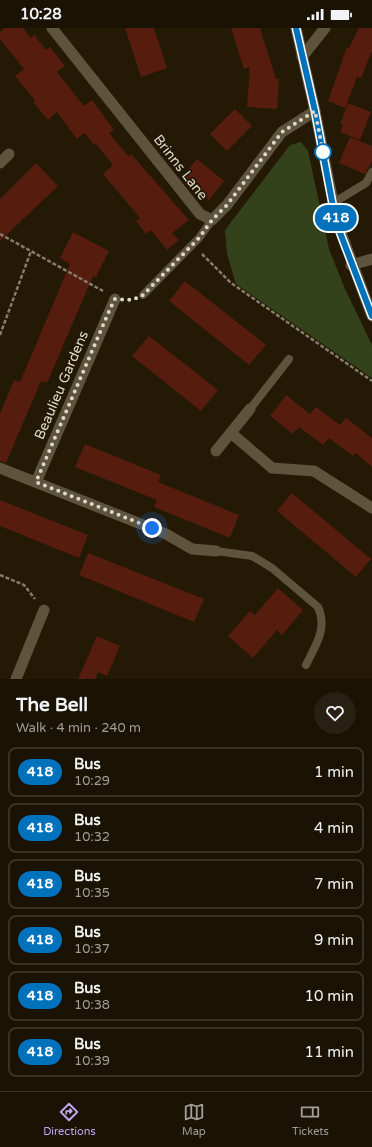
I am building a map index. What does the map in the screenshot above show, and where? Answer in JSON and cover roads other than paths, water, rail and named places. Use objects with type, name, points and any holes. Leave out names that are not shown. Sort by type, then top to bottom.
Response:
[{"type":"street","name":"Brinns Lane","points":[[52,28],[200,214],[212,220],[227,205],[282,132],[315,111]]},
{"type":"street","points":[[296,28],[315,111],[336,222],[351,265],[372,316]]},
{"type":"street","points":[[302,57],[325,28]]},
{"type":"street","points":[[0,163],[9,154]]},
{"type":"street","points":[[351,265],[372,259]]},
{"type":"street","name":"Beaulieu Gardens","points":[[36,482],[115,299]]},
{"type":"street","points":[[216,451],[250,409]]},
{"type":"street","points":[[231,433],[272,468],[314,471],[372,508]]},
{"type":"street","points":[[0,468],[166,534],[192,550],[216,551]]},
{"type":"street","points":[[16,679],[44,610]]},
{"type":"lane","points":[[333,203],[366,183],[372,172]]},
{"type":"lane","points":[[143,295],[192,244],[212,220]]},
{"type":"lane","points":[[250,409],[289,359]]},
{"type":"lane","points":[[216,551],[252,556],[272,568],[318,607],[321,615],[322,629],[306,665]]}]
